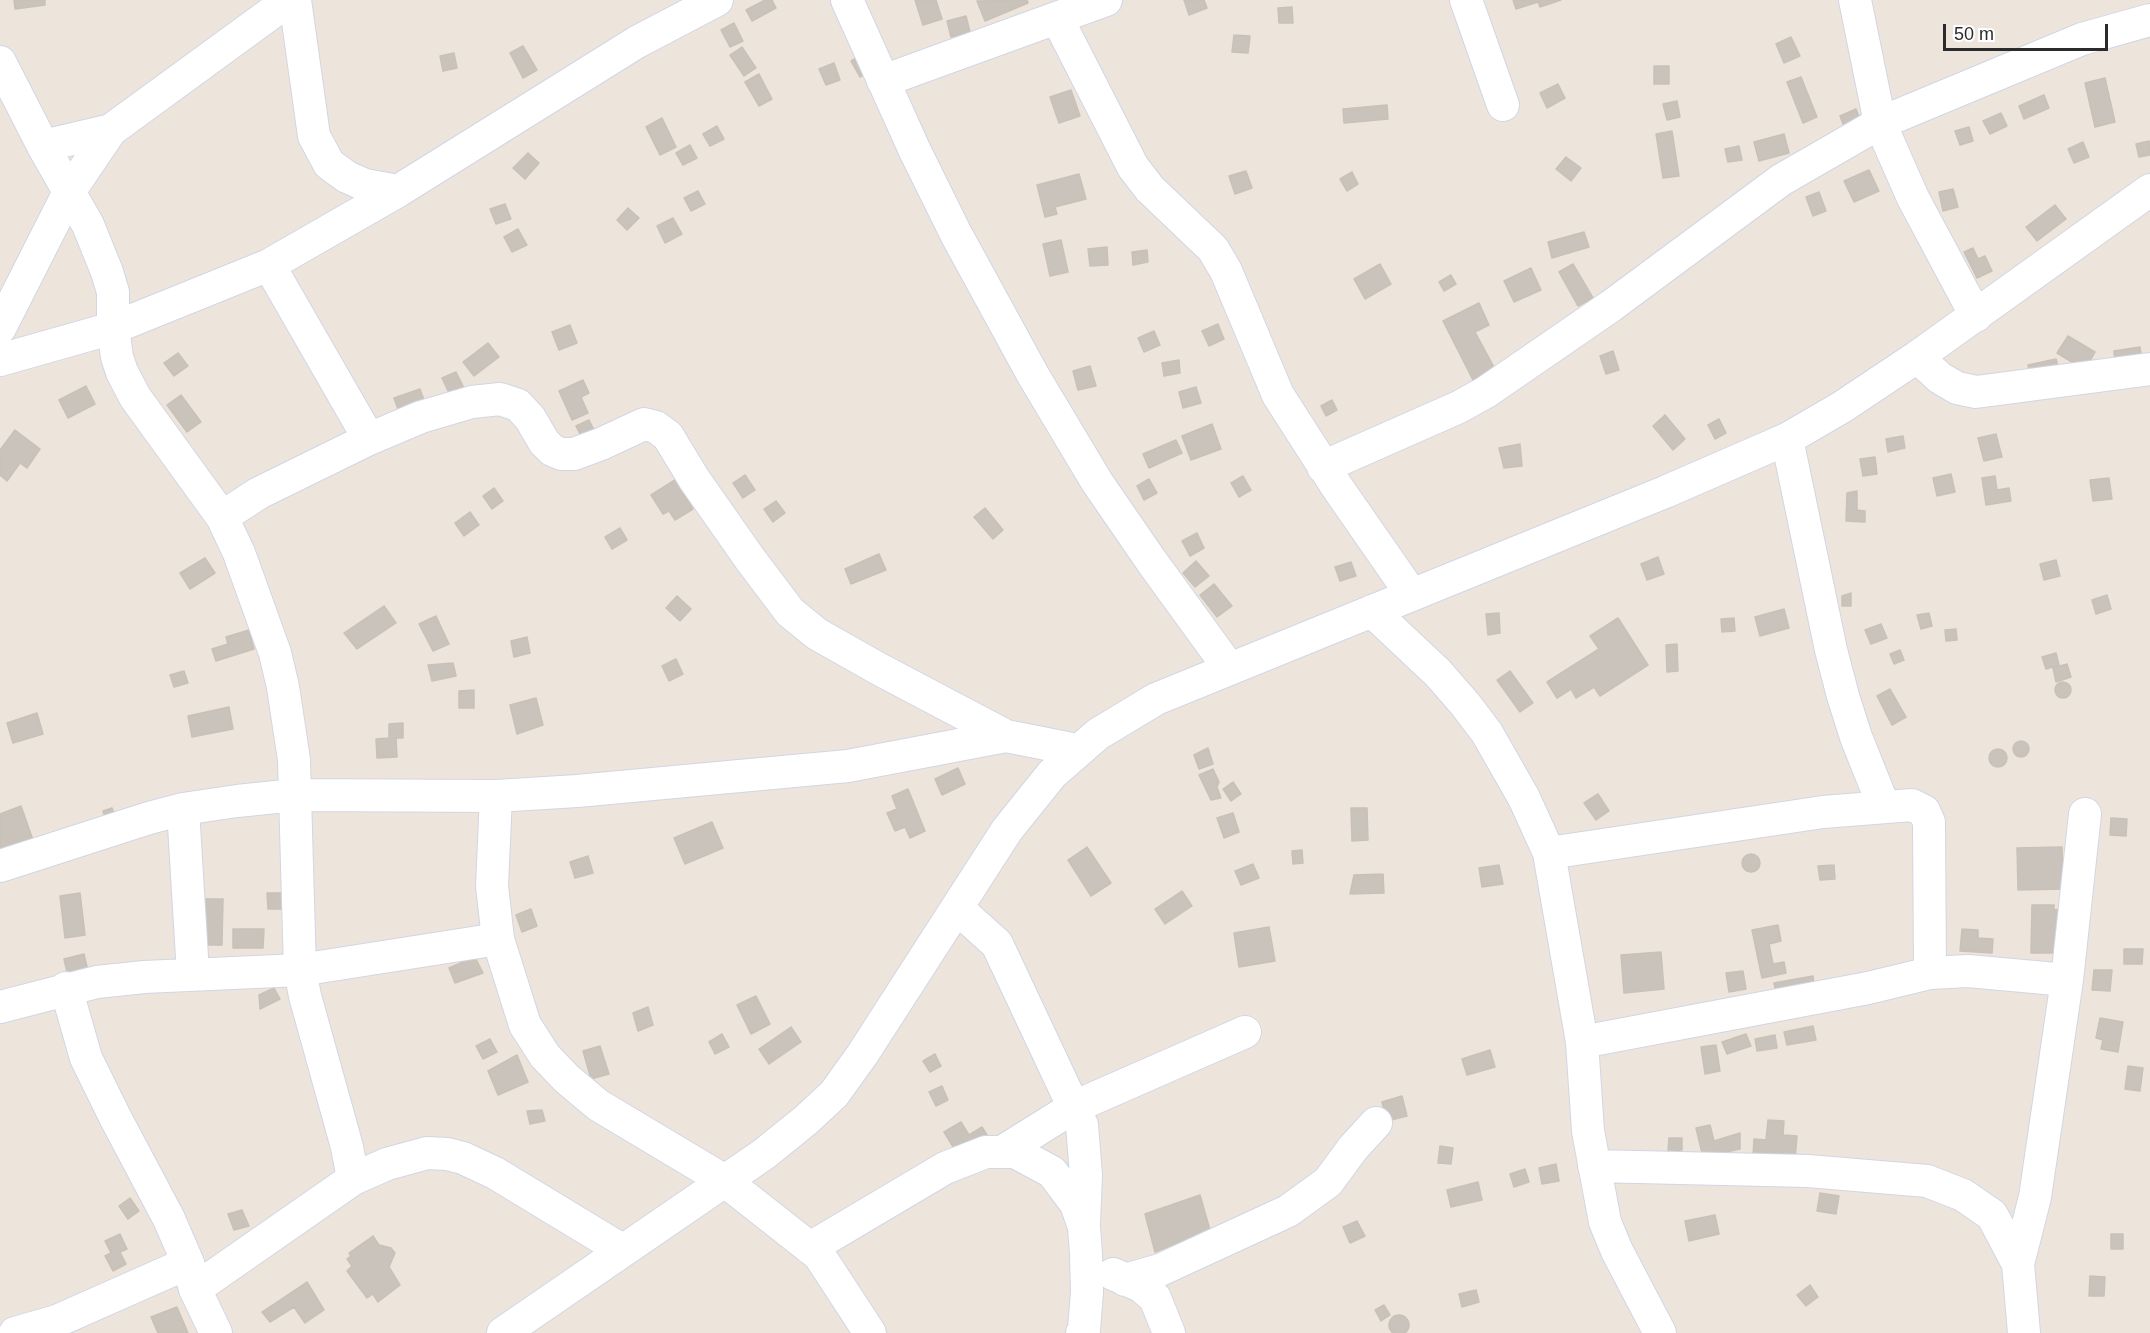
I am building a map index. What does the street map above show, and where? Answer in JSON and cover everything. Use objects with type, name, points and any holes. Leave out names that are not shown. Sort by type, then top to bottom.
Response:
[{"type":"street","points":[[0,328],[69,192],[111,130],[289,0]]},
{"type":"street","points":[[295,0],[314,136],[329,164],[347,177],[365,185],[398,191]]},
{"type":"street","points":[[0,360],[113,328],[269,265],[398,191],[637,42],[717,0]]},
{"type":"street","points":[[847,0],[956,234],[1033,375],[1097,482],[1229,668]]},
{"type":"street","points":[[883,81],[1106,0]]},
{"type":"street","points":[[1466,0],[1503,105]]},
{"type":"street","points":[[1855,0],[1880,123],[1918,208],[1976,316]]},
{"type":"street","points":[[1057,18],[1132,167],[1150,189],[1213,249],[1226,271],[1278,395],[1323,467],[1412,595]]},
{"type":"street","points":[[1323,467],[1459,407],[1486,392],[1611,306],[1781,180],[1880,123],[2082,39],[2150,20]]},
{"type":"street","points":[[0,62],[43,146],[88,225],[107,272],[113,292],[113,328],[119,365],[135,397],[222,518],[239,554],[275,653],[283,687],[294,760],[300,969],[305,996],[347,1147],[353,1179]]},
{"type":"street","points":[[43,146],[111,130]]},
{"type":"street","points":[[505,1333],[764,1154],[834,1094],[862,1055],[1007,830],[1052,774],[1098,734],[1156,699],[1665,492],[1787,439],[1842,407],[1917,357],[2150,190]]},
{"type":"street","points":[[269,265],[369,439]]},
{"type":"street","points":[[1917,357],[1940,378],[1957,388],[1976,392],[2150,369]]},
{"type":"street","points":[[222,518],[259,493],[369,439],[421,417],[472,402],[500,399],[518,405],[530,418],[544,442],[552,450],[561,454],[574,453],[601,444],[644,424],[656,427],[668,436],[750,559],[790,612],[817,634],[1006,736],[1077,750]]},
{"type":"street","points":[[1787,439],[1831,650],[1843,696],[1856,737],[1884,807]]},
{"type":"street","points":[[1372,611],[1438,673],[1487,733],[1524,798],[1549,853],[1582,1042],[1588,1131],[1605,1222],[1617,1251],[1660,1333]]},
{"type":"street","points":[[0,866],[183,809],[295,795],[496,796],[578,791],[848,766],[1006,736]]},
{"type":"street","points":[[496,796],[492,886],[498,939],[525,1025],[545,1056],[567,1079],[598,1105],[725,1180],[819,1255],[870,1333]]},
{"type":"street","points":[[1549,853],[1822,812],[1912,806],[1924,811],[1929,822],[1930,973]]},
{"type":"street","points":[[183,809],[193,974]]},
{"type":"street","points":[[2024,1333],[2018,1264],[2035,1197],[2067,980],[2085,814]]},
{"type":"street","points":[[957,908],[997,944],[1082,1125],[1086,1175],[1087,1292],[1082,1333]]},
{"type":"street","points":[[0,1007],[66,988],[97,982],[193,974],[300,969],[498,939]]},
{"type":"street","points":[[1582,1042],[1838,994],[1930,973],[1968,970],[2067,980]]},
{"type":"street","points":[[66,988],[86,1058],[169,1219],[216,1333]]},
{"type":"street","points":[[1002,1152],[1074,1107],[1245,1032]]},
{"type":"street","points":[[1125,1280],[1160,1269],[1288,1211],[1328,1182],[1353,1148],[1376,1123]]},
{"type":"street","points":[[810,1248],[945,1168],[986,1152],[1015,1152],[1052,1172],[1076,1204],[1085,1240],[1096,1266],[1141,1286],[1155,1298],[1168,1333]]},
{"type":"street","points":[[15,1333],[192,1276],[353,1179],[387,1164],[428,1153],[455,1156],[495,1173],[622,1250]]},
{"type":"street","points":[[1594,1166],[1808,1171],[1927,1181],[1963,1195],[1992,1215],[2018,1264]]},
{"type":"building","points":[[14,0],[45,0],[45,5],[15,9]]},
{"type":"building","points":[[765,0],[772,0],[776,8],[752,21],[746,10]]},
{"type":"building","points":[[915,0],[936,0],[942,19],[923,25]]},
{"type":"building","points":[[1027,0],[1028,3],[985,21],[977,1]]},
{"type":"building","points":[[1184,0],[1204,0],[1207,8],[1189,15]]},
{"type":"building","points":[[1513,0],[1561,0],[1540,7],[1538,2],[1516,9]]},
{"type":"building","points":[[1292,7],[1293,23],[1279,23],[1278,8]]},
{"type":"building","points":[[966,16],[970,32],[951,37],[947,21]]},
{"type":"building","points":[[734,23],[743,41],[730,47],[721,30]]},
{"type":"building","points":[[1234,35],[1250,36],[1248,53],[1232,52]]},
{"type":"building","points":[[1791,37],[1800,56],[1784,63],[1776,44]]},
{"type":"building","points":[[523,46],[537,70],[523,78],[510,53]]},
{"type":"building","points":[[742,47],[756,68],[744,76],[730,55]]},
{"type":"building","points":[[454,53],[457,68],[443,71],[440,56]]},
{"type":"building","points":[[865,53],[874,68],[860,77],[851,61]]},
{"type":"building","points":[[834,63],[840,80],[826,85],[819,69]]},
{"type":"building","points":[[1654,66],[1669,66],[1669,84],[1654,84]]},
{"type":"building","points":[[759,74],[772,99],[759,106],[745,82]]},
{"type":"building","points":[[1801,77],[1817,117],[1803,123],[1787,82]]},
{"type":"building","points":[[2105,78],[2115,122],[2095,127],[2085,83]]},
{"type":"building","points":[[1558,84],[1565,98],[1547,108],[1540,93]]},
{"type":"building","points":[[1071,90],[1080,116],[1059,123],[1050,97]]},
{"type":"building","points":[[2044,95],[2049,108],[2024,119],[2019,106]]},
{"type":"building","points":[[1677,101],[1680,117],[1667,120],[1663,104]]},
{"type":"building","points":[[1387,105],[1388,119],[1344,123],[1343,109]]},
{"type":"building","points":[[1856,109],[1861,122],[1845,129],[1840,116]]},
{"type":"building","points":[[2001,113],[2007,126],[1990,134],[1983,121]]},
{"type":"building","points":[[662,118],[676,147],[660,155],[646,127]]},
{"type":"building","points":[[717,126],[724,139],[710,146],[703,134]]},
{"type":"building","points":[[1969,127],[1973,141],[1960,145],[1955,131]]},
{"type":"building","points":[[1672,131],[1679,176],[1663,178],[1656,134]]},
{"type":"building","points":[[1784,134],[1789,153],[1759,161],[1754,142]]},
{"type":"building","points":[[2149,141],[2150,155],[2139,157],[2136,144]]},
{"type":"building","points":[[2083,142],[2089,157],[2074,163],[2068,149]]},
{"type":"building","points":[[690,145],[697,158],[683,165],[676,153]]},
{"type":"building","points":[[1739,146],[1742,160],[1728,162],[1725,149]]},
{"type":"building","points":[[528,153],[539,163],[525,179],[513,168]]},
{"type":"building","points":[[1566,157],[1581,168],[1571,181],[1556,169]]},
{"type":"building","points":[[1869,170],[1879,191],[1854,202],[1844,181]]},
{"type":"building","points":[[1246,171],[1252,188],[1235,194],[1229,176]]},
{"type":"building","points":[[1352,172],[1358,184],[1347,191],[1340,179]]},
{"type":"building","points":[[1079,174],[1086,199],[1055,207],[1057,214],[1045,217],[1037,185]]},
{"type":"building","points":[[1953,189],[1958,207],[1943,211],[1939,192]]},
{"type":"building","points":[[698,191],[705,204],[691,211],[684,198]]},
{"type":"building","points":[[1819,192],[1826,211],[1813,216],[1806,197]]},
{"type":"building","points":[[505,204],[511,219],[496,224],[490,209]]},
{"type":"building","points":[[2055,205],[2066,219],[2037,241],[2026,227]]},
{"type":"building","points":[[628,208],[639,218],[627,230],[617,220]]},
{"type":"building","points":[[673,218],[682,234],[665,243],[657,226]]},
{"type":"building","points":[[518,229],[527,245],[512,252],[504,237]]},
{"type":"building","points":[[1584,232],[1589,247],[1552,258],[1548,242]]},
{"type":"building","points":[[1061,240],[1068,272],[1050,276],[1043,244]]},
{"type":"building","points":[[1107,247],[1108,265],[1090,266],[1088,249]]},
{"type":"building","points":[[1973,248],[1978,259],[1985,256],[1992,271],[1977,278],[1964,252]]},
{"type":"building","points":[[1147,250],[1148,262],[1133,265],[1132,252]]},
{"type":"building","points":[[1380,264],[1391,284],[1365,299],[1354,279]]},
{"type":"building","points":[[1573,264],[1593,298],[1578,306],[1559,272]]},
{"type":"building","points":[[1531,268],[1541,290],[1514,302],[1504,281]]},
{"type":"building","points":[[1451,275],[1456,284],[1444,291],[1439,282]]},
{"type":"building","points":[[1479,303],[1489,325],[1475,332],[1495,369],[1473,380],[1443,321]]},
{"type":"building","points":[[1218,324],[1224,339],[1209,346],[1202,331]]},
{"type":"building","points":[[570,325],[577,343],[559,350],[552,332]]},
{"type":"building","points":[[1154,331],[1160,345],[1144,352],[1138,338]]},
{"type":"building","points":[[2068,336],[2095,352],[2085,370],[2057,353]]},
{"type":"building","points":[[488,343],[499,357],[474,376],[463,362]]},
{"type":"building","points":[[2140,347],[2142,361],[2115,365],[2114,351]]},
{"type":"building","points":[[1613,351],[1619,370],[1606,374],[1600,356]]},
{"type":"building","points":[[178,353],[188,366],[174,376],[164,363]]},
{"type":"building","points":[[2056,359],[2059,370],[2030,377],[2028,365]]},
{"type":"building","points":[[1179,360],[1180,373],[1164,376],[1162,363]]},
{"type":"building","points":[[1090,366],[1096,386],[1078,390],[1073,371]]},
{"type":"building","points":[[456,372],[464,388],[450,395],[442,378]]},
{"type":"building","points":[[583,380],[589,393],[581,397],[588,413],[572,420],[559,391]]},
{"type":"building","points":[[86,386],[95,404],[68,418],[59,400]]},
{"type":"building","points":[[1196,387],[1201,403],[1183,408],[1179,392]]},
{"type":"building","points":[[420,389],[425,403],[399,412],[394,398]]},
{"type":"building","points":[[181,395],[201,422],[187,432],[167,405]]},
{"type":"building","points":[[1332,400],[1337,410],[1326,416],[1321,406]]},
{"type":"building","points":[[1665,415],[1685,439],[1673,450],[1653,426]]},
{"type":"building","points":[[1719,419],[1726,433],[1715,439],[1708,425]]},
{"type":"building","points":[[589,420],[596,434],[583,440],[576,426]]},
{"type":"building","points":[[1212,424],[1221,449],[1191,460],[1182,436]]},
{"type":"building","points":[[15,430],[40,449],[27,468],[20,463],[7,481],[0,475],[0,450]]},
{"type":"building","points":[[1996,434],[2002,457],[1984,461],[1978,438]]},
{"type":"building","points":[[1903,436],[1905,448],[1888,452],[1886,439]]},
{"type":"building","points":[[1176,440],[1182,453],[1149,468],[1143,454]]},
{"type":"building","points":[[1520,444],[1522,466],[1504,468],[1499,448]]},
{"type":"building","points":[[1875,457],[1877,474],[1863,476],[1860,459]]},
{"type":"building","points":[[1951,474],[1955,492],[1937,496],[1933,478]]},
{"type":"building","points":[[745,475],[755,490],[743,498],[733,483]]},
{"type":"building","points":[[1243,476],[1251,490],[1239,497],[1231,483]]},
{"type":"building","points":[[1995,476],[1997,490],[2009,488],[2011,501],[1986,505],[1982,478]]},
{"type":"building","points":[[2109,478],[2112,499],[2093,501],[2090,480]]},
{"type":"building","points":[[1149,479],[1157,493],[1144,500],[1137,486]]},
{"type":"building","points":[[675,480],[693,509],[675,520],[669,511],[663,514],[651,495]]},
{"type":"building","points":[[494,488],[503,501],[492,509],[483,496]]},
{"type":"building","points":[[1857,491],[1857,510],[1865,511],[1865,522],[1846,521],[1847,493]]},
{"type":"building","points":[[776,501],[785,513],[773,522],[764,509]]},
{"type":"building","points":[[985,508],[1003,530],[993,539],[974,517]]},
{"type":"building","points":[[470,512],[479,525],[464,536],[455,523]]},
{"type":"building","points":[[620,528],[627,540],[612,549],[605,537]]},
{"type":"building","points":[[1197,533],[1204,548],[1190,556],[1182,541]]},
{"type":"building","points":[[879,554],[886,570],[851,584],[845,569]]},
{"type":"building","points":[[1658,557],[1664,574],[1647,580],[1641,564]]},
{"type":"building","points":[[205,558],[215,573],[190,589],[180,573]]},
{"type":"building","points":[[2056,560],[2060,576],[2044,580],[2040,564]]},
{"type":"building","points":[[1196,561],[1209,576],[1195,587],[1183,573]]},
{"type":"building","points":[[1351,562],[1356,576],[1340,581],[1335,567]]},
{"type":"building","points":[[1214,584],[1232,606],[1217,617],[1200,595]]},
{"type":"building","points":[[1851,593],[1851,606],[1842,606],[1842,596]]},
{"type":"building","points":[[2107,595],[2111,609],[2096,614],[2092,600]]},
{"type":"building","points":[[677,596],[691,609],[680,621],[666,608]]},
{"type":"building","points":[[384,606],[396,623],[357,649],[344,633]]},
{"type":"building","points":[[1784,609],[1789,628],[1760,636],[1755,617]]},
{"type":"building","points":[[1499,613],[1500,633],[1488,635],[1486,614]]},
{"type":"building","points":[[1929,613],[1932,626],[1921,629],[1917,615]]},
{"type":"building","points":[[436,616],[449,644],[433,651],[419,624]]},
{"type":"building","points":[[1618,618],[1648,665],[1600,696],[1594,687],[1576,698],[1571,689],[1557,698],[1547,682],[1599,649],[1590,636]]},
{"type":"building","points":[[1734,618],[1735,631],[1722,632],[1721,619]]},
{"type":"building","points":[[1881,624],[1887,638],[1871,644],[1865,630]]},
{"type":"building","points":[[1956,629],[1957,640],[1946,641],[1945,630]]},
{"type":"building","points":[[249,630],[254,649],[216,661],[212,649],[228,644],[226,637]]},
{"type":"building","points":[[527,637],[530,653],[514,657],[511,641]]},
{"type":"building","points":[[1677,644],[1678,671],[1667,672],[1666,645]]},
{"type":"building","points":[[1900,650],[1904,660],[1894,664],[1890,654]]},
{"type":"building","points":[[2056,653],[2059,665],[2046,669],[2042,657]]},
{"type":"building","points":[[676,659],[683,674],[669,681],[662,666]]},
{"type":"building","points":[[453,663],[456,676],[432,681],[428,665]]},
{"type":"building","points":[[2067,664],[2071,677],[2056,682],[2053,668]]},
{"type":"building","points":[[184,671],[188,683],[174,687],[170,675]]},
{"type":"building","points":[[1510,671],[1533,703],[1520,712],[1497,680]]},
{"type":"building","points":[[2063,682],[2071,690],[2063,698],[2055,690]]},
{"type":"building","points":[[1890,689],[1906,717],[1892,725],[1877,696]]},
{"type":"building","points":[[474,690],[474,708],[459,708],[459,691]]},
{"type":"building","points":[[536,698],[543,725],[517,734],[510,705]]},
{"type":"building","points":[[229,707],[233,729],[192,737],[188,716]]},
{"type":"building","points":[[37,713],[43,734],[13,743],[7,723]]},
{"type":"building","points":[[403,723],[403,738],[396,738],[397,757],[377,758],[376,739],[389,738],[389,724]]},
{"type":"building","points":[[2021,741],[2027,743],[2029,749],[2027,755],[2021,757],[2015,755],[2013,749],[2015,743]]},
{"type":"building","points":[[1208,748],[1213,764],[1199,769],[1194,755]]},
{"type":"building","points":[[1998,749],[2004,752],[2007,758],[2004,764],[1998,767],[1992,764],[1989,758],[1992,752]]},
{"type":"building","points":[[958,768],[965,784],[942,795],[935,779]]},
{"type":"building","points":[[1213,769],[1219,782],[1217,787],[1221,798],[1211,800],[1199,775]]},
{"type":"building","points":[[1233,782],[1241,794],[1231,801],[1223,789]]},
{"type":"building","points":[[908,789],[925,831],[910,838],[905,827],[895,831],[887,813],[897,809],[892,796]]},
{"type":"building","points":[[1598,794],[1609,811],[1596,820],[1584,803]]},
{"type":"building","points":[[21,806],[33,840],[0,852],[0,814]]},
{"type":"building","points":[[112,808],[115,817],[106,820],[103,811]]},
{"type":"building","points":[[1351,808],[1367,808],[1368,840],[1352,841]]},
{"type":"building","points":[[1233,813],[1239,832],[1224,838],[1217,818]]},
{"type":"building","points":[[2111,818],[2127,819],[2126,836],[2110,835]]},
{"type":"building","points":[[712,822],[723,848],[685,864],[674,838]]},
{"type":"building","points":[[1087,847],[1111,883],[1091,896],[1068,860]]},
{"type":"building","points":[[2062,847],[2063,889],[2018,890],[2017,848]]},
{"type":"building","points":[[1302,850],[1303,863],[1293,864],[1292,851]]},
{"type":"building","points":[[1751,854],[1757,857],[1760,863],[1757,869],[1751,872],[1745,869],[1742,863],[1745,857]]},
{"type":"building","points":[[588,856],[593,873],[575,878],[570,862]]},
{"type":"building","points":[[1253,864],[1259,878],[1241,885],[1235,871]]},
{"type":"building","points":[[1499,865],[1503,884],[1482,887],[1479,868]]},
{"type":"building","points":[[1834,865],[1835,879],[1820,880],[1818,866]]},
{"type":"building","points":[[1383,874],[1384,893],[1350,894],[1354,875]]},
{"type":"building","points":[[1182,891],[1192,906],[1165,924],[1155,909]]},
{"type":"building","points":[[80,893],[85,935],[65,938],[60,896]]},
{"type":"building","points":[[267,893],[283,893],[283,909],[268,909]]},
{"type":"building","points":[[204,899],[223,899],[222,945],[208,945],[205,931],[195,916],[206,916]]},
{"type":"building","points":[[2032,905],[2054,905],[2054,910],[2061,909],[2062,953],[2031,953]]},
{"type":"building","points":[[531,909],[537,926],[522,932],[516,915]]},
{"type":"building","points":[[1778,925],[1781,941],[1769,944],[1773,964],[1784,962],[1786,973],[1762,978],[1752,930]]},
{"type":"building","points":[[1269,927],[1275,961],[1239,967],[1234,933]]},
{"type":"building","points":[[233,929],[264,929],[263,948],[233,948]]},
{"type":"building","points":[[1962,929],[1978,930],[1978,938],[1993,939],[1992,953],[1960,951]]},
{"type":"building","points":[[2124,949],[2143,949],[2142,964],[2124,964]]},
{"type":"building","points":[[1661,952],[1664,989],[1624,993],[1621,955]]},
{"type":"building","points":[[84,954],[88,971],[68,976],[64,959]]},
{"type":"building","points":[[475,957],[483,973],[455,983],[449,968]]},
{"type":"building","points":[[2094,970],[2112,970],[2110,991],[2092,990]]},
{"type":"building","points":[[1743,971],[1746,989],[1729,992],[1726,973]]},
{"type":"building","points":[[1813,976],[1815,993],[1777,999],[1774,983]]},
{"type":"building","points":[[274,988],[280,999],[260,1009],[259,995]]},
{"type":"building","points":[[756,996],[770,1024],[751,1034],[737,1005]]},
{"type":"building","points":[[648,1007],[653,1025],[638,1031],[633,1013]]},
{"type":"building","points":[[2100,1018],[2123,1022],[2118,1052],[2101,1049],[2103,1040],[2096,1038]]},
{"type":"building","points":[[1813,1026],[1816,1040],[1787,1045],[1784,1032]]},
{"type":"building","points":[[791,1027],[801,1042],[769,1064],[759,1049]]},
{"type":"building","points":[[722,1034],[729,1047],[715,1054],[709,1042]]},
{"type":"building","points":[[1746,1034],[1751,1046],[1727,1054],[1722,1042]]},
{"type":"building","points":[[1775,1035],[1777,1048],[1757,1051],[1755,1039]]},
{"type":"building","points":[[490,1039],[497,1052],[483,1059],[476,1046]]},
{"type":"building","points":[[1716,1045],[1720,1071],[1705,1074],[1701,1047]]},
{"type":"building","points":[[600,1046],[609,1074],[591,1079],[583,1051]]},
{"type":"building","points":[[1490,1050],[1495,1067],[1467,1075],[1462,1059]]},
{"type":"building","points":[[935,1054],[941,1066],[930,1072],[923,1061]]},
{"type":"building","points":[[517,1055],[528,1082],[498,1095],[488,1071]]},
{"type":"building","points":[[2128,1066],[2143,1068],[2140,1091],[2125,1089]]},
{"type":"building","points":[[942,1086],[948,1100],[936,1106],[929,1092]]},
{"type":"building","points":[[1402,1096],[1407,1116],[1387,1121],[1382,1102]]},
{"type":"building","points":[[542,1110],[545,1121],[530,1124],[527,1111]]},
{"type":"building","points":[[1768,1120],[1784,1121],[1783,1135],[1797,1136],[1795,1160],[1753,1157],[1754,1139],[1766,1140]]},
{"type":"building","points":[[961,1122],[969,1135],[982,1127],[990,1140],[960,1158],[944,1132]]},
{"type":"building","points":[[1710,1125],[1714,1141],[1740,1133],[1740,1149],[1703,1157],[1696,1128]]},
{"type":"building","points":[[1669,1138],[1682,1138],[1682,1150],[1668,1151]]},
{"type":"building","points":[[1440,1146],[1453,1148],[1451,1164],[1438,1163]]},
{"type":"building","points":[[1556,1164],[1559,1181],[1542,1184],[1539,1168]]},
{"type":"building","points":[[1525,1169],[1529,1182],[1514,1187],[1510,1174]]},
{"type":"building","points":[[1478,1182],[1482,1200],[1451,1207],[1447,1190]]},
{"type":"building","points":[[1820,1193],[1839,1196],[1836,1214],[1817,1211]]},
{"type":"building","points":[[1200,1195],[1210,1230],[1155,1252],[1145,1214]]},
{"type":"building","points":[[130,1198],[139,1211],[128,1219],[119,1206]]},
{"type":"building","points":[[242,1210],[249,1226],[234,1230],[228,1214]]},
{"type":"building","points":[[1715,1215],[1719,1234],[1689,1241],[1685,1221]]},
{"type":"building","points":[[1357,1221],[1365,1236],[1350,1243],[1343,1227]]},
{"type":"building","points":[[120,1234],[127,1249],[120,1252],[126,1264],[113,1271],[105,1256],[111,1253],[105,1241]]},
{"type":"building","points":[[2111,1234],[2123,1234],[2123,1249],[2111,1249]]},
{"type":"building","points":[[373,1236],[379,1245],[391,1248],[395,1253],[389,1267],[400,1285],[378,1302],[373,1294],[367,1298],[347,1271],[352,1266],[347,1259],[351,1256],[349,1253]]},
{"type":"building","points":[[2090,1276],[2105,1277],[2104,1296],[2089,1296]]},
{"type":"building","points":[[307,1282],[324,1310],[305,1323],[294,1307],[270,1322],[262,1312]]},
{"type":"building","points":[[1810,1285],[1818,1297],[1806,1306],[1797,1295]]},
{"type":"building","points":[[1476,1290],[1479,1302],[1462,1307],[1459,1294]]},
{"type":"building","points":[[1384,1305],[1390,1315],[1381,1321],[1375,1310]]},
{"type":"building","points":[[177,1307],[188,1333],[158,1333],[151,1317]]},
{"type":"building","points":[[1399,1315],[1406,1318],[1409,1325],[1406,1332],[1399,1335],[1392,1332],[1389,1325],[1392,1318]]}]
